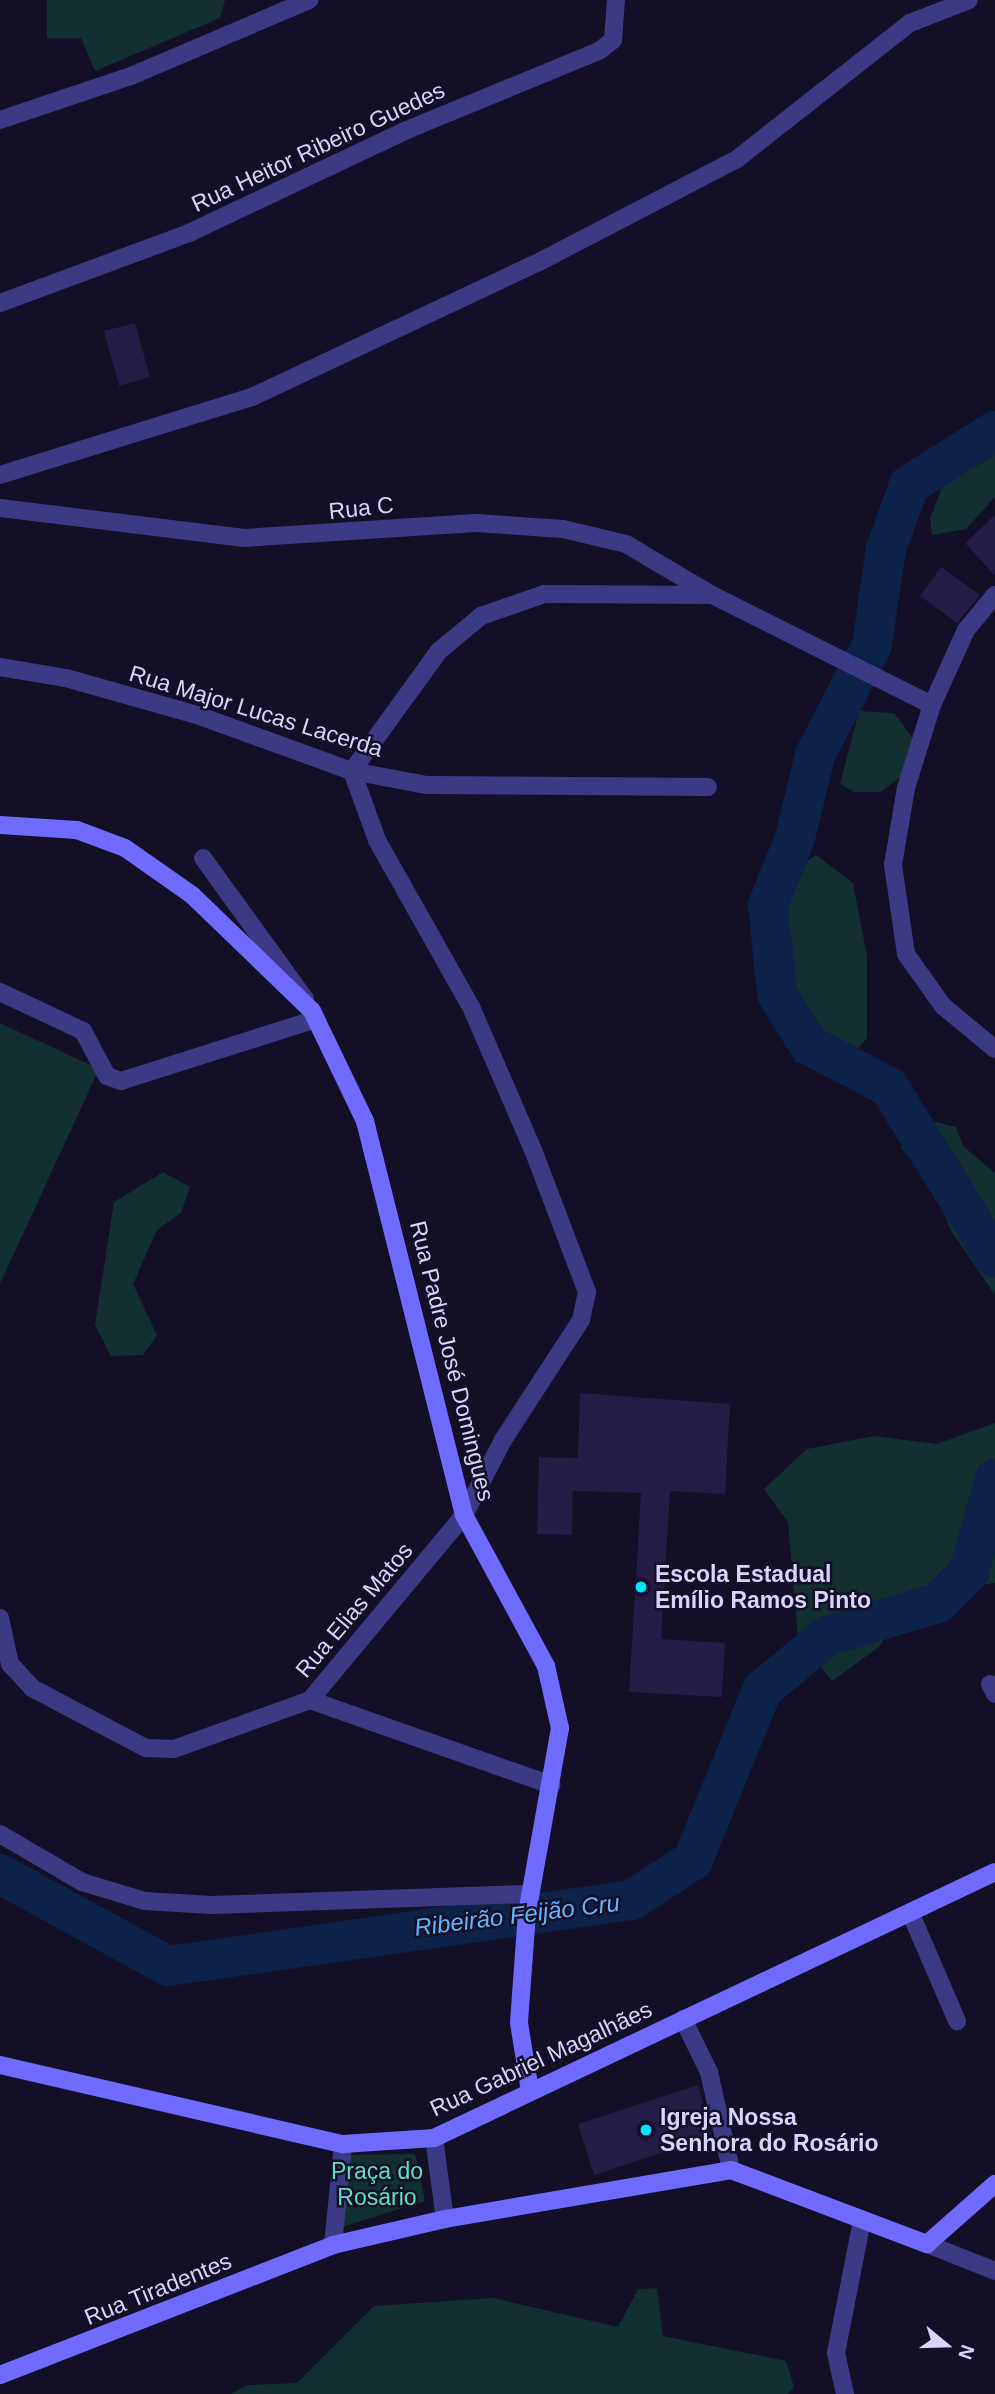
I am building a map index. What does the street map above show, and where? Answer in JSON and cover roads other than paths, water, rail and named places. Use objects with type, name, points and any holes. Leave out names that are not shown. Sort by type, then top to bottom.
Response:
[{"type":"street","points":[[0,120],[131,76],[309,0]]},
{"type":"street","name":"Rua Heitor Ribeiro Guedes","points":[[0,303],[189,233],[407,130],[598,51],[613,40],[616,0]]},
{"type":"street","points":[[0,475],[252,397],[541,261],[737,159],[910,23],[969,0]]},
{"type":"street","name":"Rua C","points":[[0,508],[244,538],[476,523],[563,529],[626,544],[712,595],[841,663],[932,705]]},
{"type":"street","points":[[352,771],[439,651],[481,615],[544,594],[712,595]]},
{"type":"street","points":[[995,595],[966,630],[932,705],[906,788],[893,865],[896,910],[906,954],[943,1006],[995,1049]]},
{"type":"street","name":"Rua Major Lucas Lacerda","points":[[0,667],[197,715],[352,771],[426,785],[708,787]]},
{"type":"street","name":"Rua Elias Matos","points":[[0,1618],[10,1664],[32,1688],[146,1748],[174,1749],[310,1700],[464,1515],[503,1440],[581,1320],[587,1292],[471,1007],[377,840],[352,771]]},
{"type":"street","name":"Rua Padre José Domingues","points":[[0,825],[77,830],[125,848],[191,895],[314,1015],[365,1121],[464,1515],[546,1666],[559,1728],[552,1785],[527,1913],[519,2023],[530,2091]]},
{"type":"street","points":[[0,992],[83,1031],[107,1076],[121,1082],[314,1015],[203,858]]},
{"type":"street","points":[[310,1700],[552,1785]]},
{"type":"street","points":[[0,1834],[82,1882],[145,1901],[211,1905],[529,1894]]},
{"type":"street","name":"Rua Gabriel Magalhães","points":[[0,2065],[343,2144],[434,2138],[995,1872]]},
{"type":"street","points":[[910,1912],[957,2021]]},
{"type":"street","points":[[682,2019],[709,2072],[731,2170],[995,2271]]},
{"type":"street","points":[[434,2138],[445,2219]]},
{"type":"street","points":[[333,2245],[343,2144]]},
{"type":"street","name":"Rua Tiradentes","points":[[0,2375],[333,2245],[445,2219],[731,2170]]},
{"type":"street","points":[[927,2244],[995,2184]]},
{"type":"street","points":[[845,2394],[835,2353],[862,2220]]},
{"type":"waterway","name":"Ribeirão Feijão Cru","points":[[995,431],[909,485],[886,549],[872,645],[815,755],[795,838],[768,905],[777,994],[809,1045],[889,1087],[995,1258]]},
{"type":"waterway","name":"Ribeirão Feijão Cru","points":[[0,1874],[168,1966],[632,1900],[693,1860],[762,1690],[827,1636],[938,1603],[969,1572],[995,1479]]},
{"type":"place","name":"Escola Estadual Emílio Ramos Pinto","points":[[641,1587]]},
{"type":"place","name":"Igreja Nossa Senhora do Rosário","points":[[646,2130]]},
{"type":"park label","name":"Praça do Rosário","points":[[377,2184]]}]
